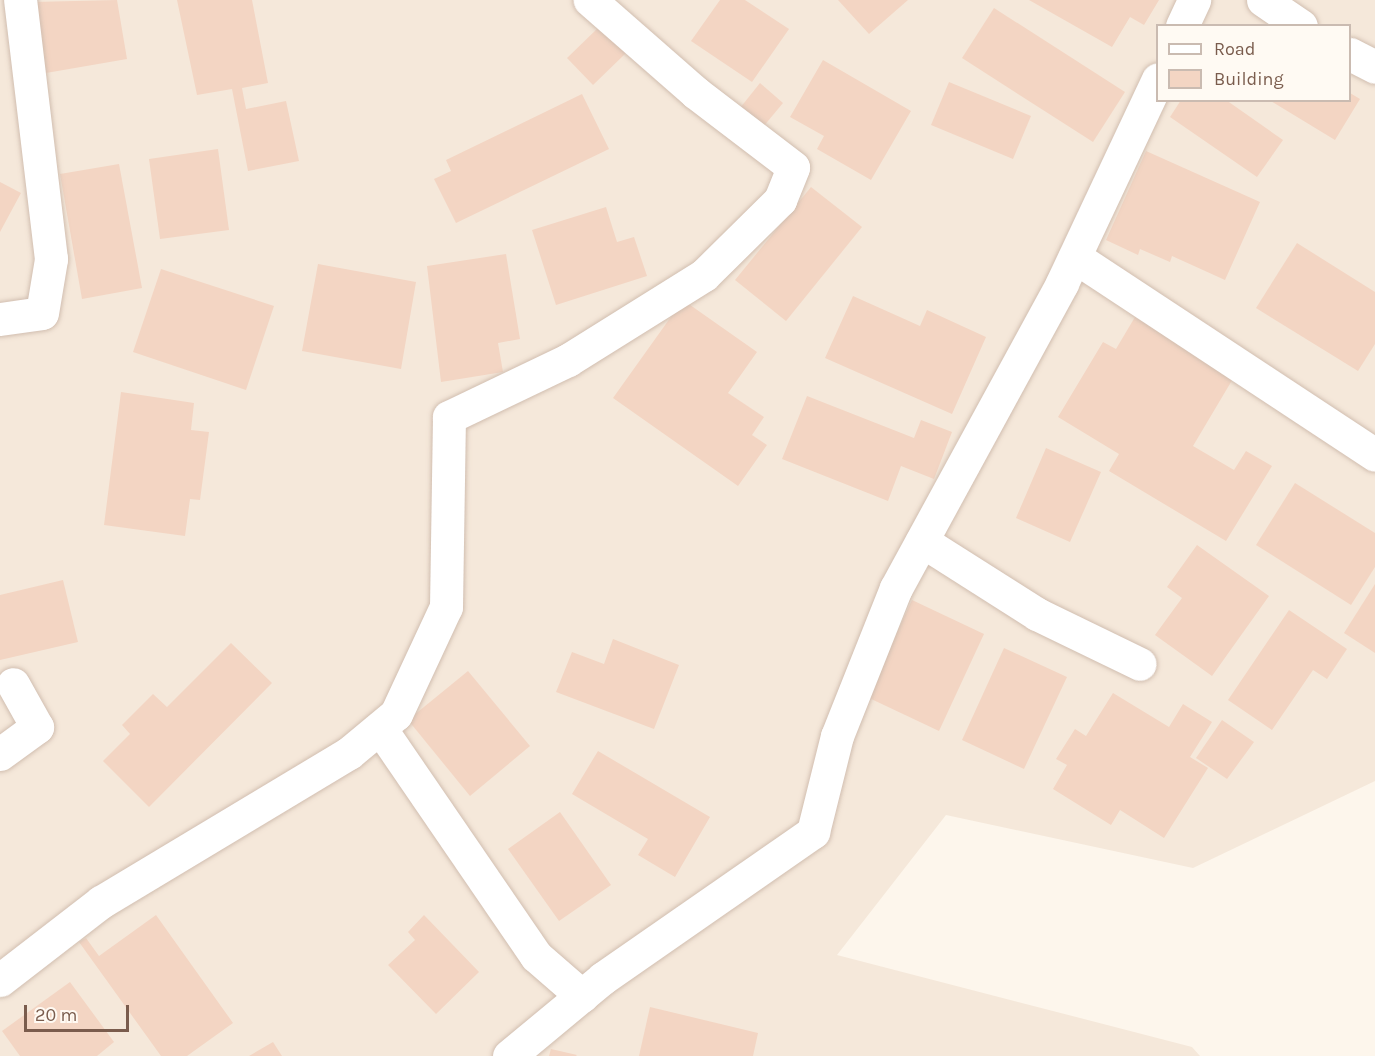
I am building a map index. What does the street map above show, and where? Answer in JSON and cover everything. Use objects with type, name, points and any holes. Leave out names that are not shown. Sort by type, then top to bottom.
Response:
[{"type":"street","points":[[0,319],[42,314],[51,259],[20,0]]},
{"type":"street","points":[[0,980],[101,902],[350,753],[396,714],[446,608],[449,417],[568,360],[704,275],[780,200],[794,167],[695,92],[590,0]]},
{"type":"street","points":[[1183,24],[1194,0]]},
{"type":"street","points":[[1263,0],[1298,24]]},
{"type":"street","points":[[1351,55],[1375,67]]},
{"type":"street","points":[[509,1056],[582,996],[813,832],[837,736],[896,588],[1075,256],[1156,83]]},
{"type":"street","points":[[1075,256],[1375,455]]},
{"type":"street","points":[[922,541],[1037,614],[1140,664]]},
{"type":"street","points":[[0,753],[37,727],[13,684]]},
{"type":"street","points":[[380,728],[536,956],[582,996]]},
{"type":"shaded area","points":[[0,0],[1375,0],[1375,781],[1193,868],[946,815],[837,955],[1192,1047],[1200,1056],[0,1056]]},
{"type":"building","points":[[117,0],[127,59],[46,73],[33,2]]},
{"type":"building","points":[[177,0],[252,0],[268,83],[242,88],[246,109],[286,101],[299,161],[248,171],[232,89],[197,95]]},
{"type":"building","points":[[720,0],[745,0],[789,29],[752,82],[691,41]]},
{"type":"building","points":[[838,0],[908,0],[869,34]]},
{"type":"building","points":[[1029,0],[1159,0],[1144,25],[1130,17],[1112,47]]},
{"type":"building","points":[[994,8],[1125,92],[1093,142],[962,58]]},
{"type":"building","points":[[600,26],[626,53],[593,85],[567,58]]},
{"type":"building","points":[[823,60],[911,111],[871,180],[817,149],[824,136],[790,117]]},
{"type":"building","points":[[949,82],[1031,116],[1013,159],[931,125]]},
{"type":"building","points":[[760,83],[783,103],[763,127],[740,108]]},
{"type":"building","points":[[582,94],[609,149],[456,223],[434,179],[451,171],[446,160]]},
{"type":"building","points":[[1351,94],[1360,99],[1335,140],[1272,102],[1351,102]]},
{"type":"building","points":[[1180,102],[1229,102],[1283,140],[1257,177],[1170,117]]},
{"type":"building","points":[[218,149],[229,230],[160,239],[149,159]]},
{"type":"building","points":[[1146,151],[1260,202],[1225,280],[1172,256],[1170,262],[1140,249],[1138,255],[1106,240]]},
{"type":"building","points":[[119,164],[142,288],[82,299],[60,174]]},
{"type":"building","points":[[0,182],[21,193],[0,232]]},
{"type":"building","points":[[811,187],[862,227],[786,321],[735,280]]},
{"type":"building","points":[[606,207],[617,242],[634,237],[647,276],[556,305],[532,230]]},
{"type":"building","points":[[1297,243],[1375,292],[1375,344],[1358,371],[1256,308]]},
{"type":"building","points":[[506,254],[520,339],[498,343],[503,372],[441,382],[427,266]]},
{"type":"building","points":[[318,264],[416,282],[401,369],[302,351]]},
{"type":"building","points":[[161,269],[274,306],[246,390],[133,352]]},
{"type":"building","points":[[853,296],[920,326],[927,310],[986,337],[952,414],[825,358]]},
{"type":"building","points":[[683,300],[757,352],[728,393],[764,417],[752,435],[767,445],[738,486],[613,398]]},
{"type":"building","points":[[1135,317],[1234,377],[1193,446],[1234,470],[1246,451],[1272,466],[1226,541],[1109,471],[1119,454],[1058,417],[1103,342],[1116,349]]},
{"type":"building","points":[[121,392],[194,403],[191,430],[209,432],[200,500],[190,499],[185,536],[104,525]]},
{"type":"building","points":[[807,396],[914,438],[921,420],[952,432],[934,479],[901,466],[888,501],[782,459]]},
{"type":"building","points":[[1046,448],[1101,472],[1070,542],[1016,518]]},
{"type":"building","points":[[1295,483],[1375,533],[1375,567],[1351,605],[1256,545]]},
{"type":"building","points":[[1197,545],[1269,596],[1212,676],[1155,635],[1182,598],[1167,587]]},
{"type":"building","points":[[63,580],[78,642],[0,660],[0,595]]},
{"type":"building","points":[[1375,584],[1375,653],[1344,633]]},
{"type":"building","points":[[912,600],[984,634],[939,731],[867,697]]},
{"type":"building","points":[[1289,610],[1347,649],[1327,679],[1313,670],[1272,730],[1228,700]]},
{"type":"building","points":[[613,639],[679,665],[654,729],[556,692],[572,652],[604,664]]},
{"type":"building","points":[[231,643],[272,683],[149,807],[103,761],[130,734],[122,725],[153,694],[167,707]]},
{"type":"building","points":[[1004,648],[1067,677],[1024,769],[962,740]]},
{"type":"building","points":[[468,671],[530,746],[470,796],[408,720]]},
{"type":"building","points":[[1113,693],[1169,727],[1183,704],[1212,722],[1190,757],[1208,768],[1164,838],[1120,810],[1111,825],[1053,789],[1067,765],[1056,759],[1075,729],[1086,736]]},
{"type":"building","points":[[1222,720],[1254,742],[1227,779],[1196,758]]},
{"type":"building","points":[[598,751],[710,817],[675,877],[638,855],[648,839],[572,794]]},
{"type":"building","points":[[560,812],[611,885],[559,921],[508,849]]},
{"type":"building","points":[[156,915],[233,1023],[187,1056],[161,1056],[79,942],[86,938],[99,956]]},
{"type":"building","points":[[424,915],[479,972],[436,1014],[388,965],[415,940],[408,932]]},
{"type":"building","points":[[70,982],[114,1042],[97,1056],[20,1056],[2,1031]]},
{"type":"building","points":[[650,1007],[758,1033],[753,1056],[639,1056]]},
{"type":"building","points":[[273,1042],[282,1056],[249,1056]]},
{"type":"building","points":[[551,1049],[577,1055],[549,1056]]}]
